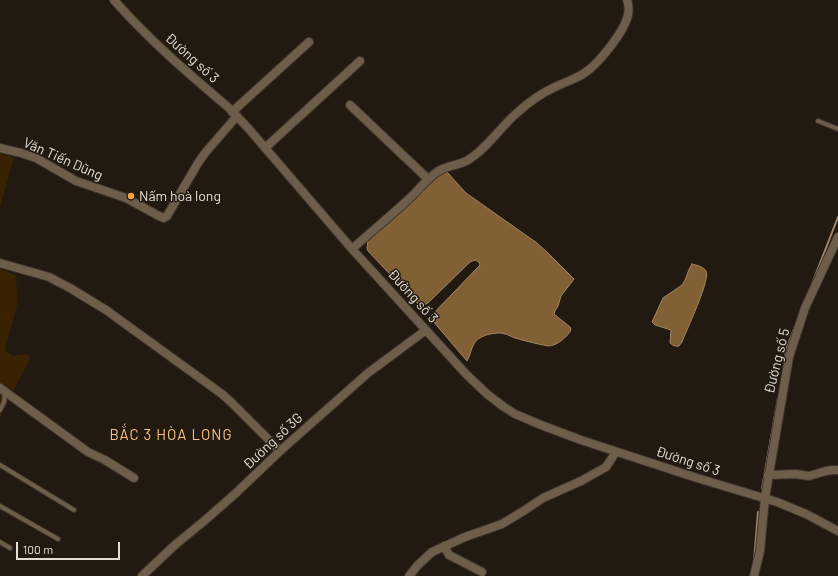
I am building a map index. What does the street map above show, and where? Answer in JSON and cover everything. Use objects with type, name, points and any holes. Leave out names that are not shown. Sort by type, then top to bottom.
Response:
[{"type":"street","name":"Đường số 3","points":[[114,0],[163,50],[234,114],[352,249],[473,382],[504,407],[515,414],[541,425],[616,452],[777,502],[838,531]]},
{"type":"street","points":[[352,249],[442,168],[467,161],[482,149],[523,108],[553,88],[577,78],[590,69],[612,45],[623,27],[629,13],[627,0]]},
{"type":"street","points":[[234,114],[309,42]]},
{"type":"street","points":[[265,148],[360,61]]},
{"type":"street","points":[[350,105],[428,179]]},
{"type":"street","name":"Văn Tiến Dũng","points":[[0,148],[36,158],[76,181],[126,198],[164,218],[167,216],[198,163],[234,114]]},
{"type":"street","name":"Đường số 5","points":[[754,576],[760,550],[764,498],[791,349],[805,308],[838,237]]},
{"type":"street","points":[[0,263],[49,277],[106,310],[222,394],[280,451]]},
{"type":"street","name":"Đường số 3G","points":[[142,576],[176,544],[204,522],[280,451],[368,373],[426,330]]},
{"type":"street","points":[[3,390],[88,452],[105,460],[134,478]]},
{"type":"street","points":[[409,576],[432,552],[465,537],[502,524],[543,498],[582,481],[606,467],[616,452]]},
{"type":"street","points":[[768,475],[796,474],[812,476],[826,471],[838,470]]},
{"type":"street","points":[[444,546],[449,555],[482,572]]},
{"type":"lane","points":[[818,121],[838,129]]},
{"type":"lane","points":[[0,410],[4,402],[3,390]]},
{"type":"lane","points":[[0,465],[74,510]]},
{"type":"lane","points":[[0,506],[58,540]]},
{"type":"lane","points":[[0,542],[10,548]]},
{"type":"shaded area","points":[[0,153],[14,158],[0,207]]},
{"type":"shaded area","points":[[446,171],[466,193],[537,243],[574,279],[561,296],[554,314],[570,327],[571,330],[558,343],[548,346],[504,334],[490,334],[481,337],[476,341],[467,361],[430,317],[480,265],[479,262],[475,260],[470,262],[428,303],[422,306],[419,305],[368,251],[368,240],[395,217],[437,174]]},
{"type":"shaded area","points":[[692,264],[704,268],[707,276],[702,294],[682,342],[679,346],[675,346],[670,343],[671,330],[655,325],[652,322],[663,298],[682,285]]},
{"type":"shaded area","points":[[0,269],[16,275],[17,305],[5,350],[13,356],[27,354],[31,357],[0,417]]},
{"type":"waterway","points":[[810,289],[838,217]]},
{"type":"waterway","points":[[785,356],[795,326]]},
{"type":"waterway","points":[[762,489],[778,398]]},
{"type":"waterway","points":[[754,561],[758,512]]},
{"type":"place","name":"Nấm hoà long","points":[[131,196]]},
{"type":"district","name":"BẮC 3 HÒA LONG","points":[[171,435]]}]
